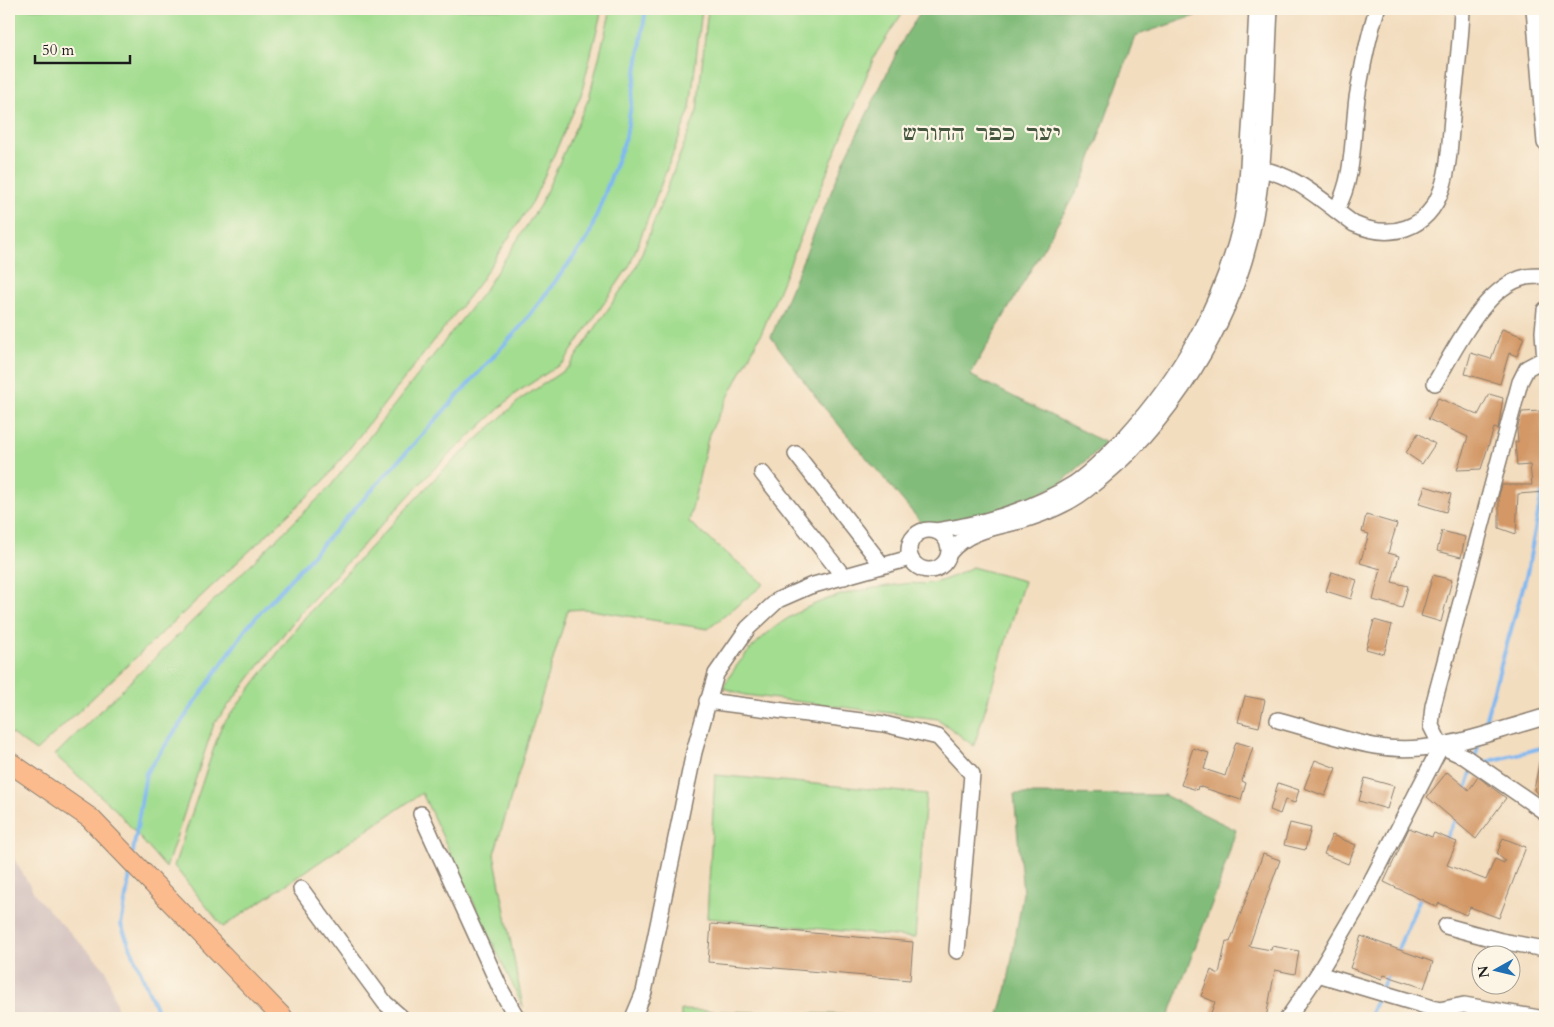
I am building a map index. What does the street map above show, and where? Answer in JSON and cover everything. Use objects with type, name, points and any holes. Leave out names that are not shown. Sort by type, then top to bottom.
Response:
[{"type":"main road","points":[[9,762],[90,818],[283,1018]]},
{"type":"street","points":[[1257,9],[1254,168],[1254,218],[1233,291],[1203,354],[1162,413],[1123,458],[1078,497],[1043,513],[965,537],[950,552],[944,565],[933,571],[919,569],[910,558],[909,549],[914,536],[927,530],[936,531],[961,527],[1021,509],[1058,492],[1090,471],[1139,421],[1175,374],[1198,336],[1218,294],[1227,272],[1241,222],[1254,168],[1270,9]]},
{"type":"street","points":[[1336,210],[1342,198],[1349,173],[1363,63],[1377,9]]},
{"type":"street","points":[[1254,168],[1291,178],[1365,228],[1392,231],[1418,223],[1428,214],[1437,201],[1444,185],[1462,9]]},
{"type":"street","points":[[1538,10],[1545,143]]},
{"type":"street","points":[[1435,383],[1479,312],[1494,296],[1525,277],[1545,276]]},
{"type":"street","points":[[1545,310],[1545,361],[1527,368],[1520,382],[1433,706],[1431,726],[1441,746],[1465,757],[1545,812]]},
{"type":"street","points":[[796,454],[882,566]]},
{"type":"street","points":[[762,473],[844,577]]},
{"type":"street","points":[[936,531],[947,540],[950,552]]},
{"type":"street","points":[[633,1018],[644,992],[707,701],[716,674],[748,628],[778,600],[810,586],[910,558]]},
{"type":"street","points":[[707,701],[884,724],[938,737],[972,774],[958,951]]},
{"type":"street","points":[[1278,720],[1374,747],[1406,748],[1441,746],[1545,717]]},
{"type":"street","points":[[1288,1018],[1318,974],[1360,903],[1441,746]]},
{"type":"street","points":[[421,814],[501,990],[517,1018]]},
{"type":"street","points":[[300,888],[386,1003],[402,1018]]},
{"type":"street","points":[[1446,926],[1501,941],[1545,949]]},
{"type":"street","points":[[1318,974],[1437,1014],[1464,1005],[1539,1018]]},
{"type":"shaded area","points":[[9,850],[37,898],[106,970],[120,1018],[9,1018]]},
{"type":"green space","points":[[9,9],[602,9],[581,95],[533,201],[477,286],[323,482],[36,751],[9,732]]},
{"type":"green space","points":[[611,9],[702,9],[690,109],[630,265],[564,362],[516,393],[433,470],[300,613],[214,724],[166,868],[116,810],[55,755],[329,488],[484,291],[540,205],[589,98]]},
{"type":"green space","points":[[708,9],[905,9],[875,55],[762,332],[709,434],[689,522],[764,584],[708,629],[584,609],[568,610],[494,854],[523,1007],[422,793],[223,927],[174,866],[221,727],[305,617],[438,475],[521,399],[569,367],[636,268],[697,111]]},
{"type":"green space","name":"יער כפר החורש","points":[[923,9],[1215,9],[1135,36],[1084,178],[970,375],[1106,443],[1060,484],[1023,501],[931,534],[822,405],[771,337],[843,163],[905,36]]},
{"type":"green space","points":[[972,567],[1024,581],[974,746],[938,719],[745,695],[723,688],[731,673],[754,646],[781,623],[812,605],[837,596],[865,590],[906,583],[923,584],[941,581]]},
{"type":"green space","points":[[715,775],[926,794],[915,938],[707,918]]},
{"type":"green space","points":[[1014,794],[1164,795],[1236,830],[1219,885],[1168,1018],[998,1018],[1007,987],[1023,893]]},
{"type":"green space","points":[[681,1010],[890,1016],[890,1018],[681,1018]]},
{"type":"building","points":[[1502,329],[1524,337],[1517,356],[1509,353],[1500,384],[1465,374],[1471,353],[1491,359]]},
{"type":"building","points":[[1489,394],[1503,398],[1498,429],[1494,428],[1481,469],[1457,470],[1468,437],[1428,419],[1438,398],[1478,415]]},
{"type":"building","points":[[1541,411],[1543,441],[1545,440],[1545,492],[1518,494],[1516,534],[1499,528],[1499,495],[1502,485],[1532,485],[1530,465],[1517,466],[1515,442],[1518,442],[1517,430],[1522,412]]},
{"type":"building","points":[[1418,433],[1435,444],[1422,464],[1406,453]]},
{"type":"building","points":[[1425,486],[1451,494],[1446,512],[1419,504]]},
{"type":"building","points":[[1366,515],[1397,524],[1388,553],[1399,556],[1392,582],[1408,586],[1402,608],[1373,600],[1381,569],[1360,563],[1369,534],[1362,532]]},
{"type":"building","points":[[1442,531],[1465,537],[1461,557],[1437,551]]},
{"type":"building","points":[[1332,572],[1357,580],[1351,599],[1326,591]]},
{"type":"building","points":[[1433,575],[1452,580],[1441,622],[1421,616]]},
{"type":"building","points":[[1374,620],[1392,625],[1384,654],[1366,649]]},
{"type":"building","points":[[1245,696],[1265,700],[1259,727],[1238,722]]},
{"type":"building","points":[[1236,742],[1253,747],[1242,781],[1246,783],[1241,800],[1198,786],[1197,790],[1181,785],[1193,748],[1209,753],[1204,769],[1225,776]]},
{"type":"building","points":[[1540,759],[1545,760],[1545,800],[1534,790]]},
{"type":"building","points":[[1315,760],[1336,768],[1325,796],[1304,788]]},
{"type":"building","points":[[1447,772],[1469,790],[1478,777],[1506,798],[1476,839],[1427,797]]},
{"type":"building","points":[[1365,778],[1394,786],[1387,809],[1359,801]]},
{"type":"building","points":[[1278,783],[1299,790],[1295,803],[1285,800],[1280,814],[1270,810]]},
{"type":"building","points":[[1290,823],[1311,828],[1305,850],[1284,845]]},
{"type":"building","points":[[1409,828],[1432,837],[1434,833],[1457,842],[1447,865],[1486,880],[1495,859],[1504,863],[1505,861],[1497,854],[1503,838],[1526,847],[1499,918],[1470,907],[1466,915],[1439,903],[1437,907],[1384,882]]},
{"type":"building","points":[[1332,835],[1356,845],[1348,864],[1324,854]]},
{"type":"building","points":[[1263,854],[1280,860],[1249,946],[1271,950],[1272,946],[1299,951],[1295,974],[1275,970],[1266,1018],[1209,1018],[1215,1002],[1201,996],[1211,970],[1219,974],[1226,941],[1230,942]]},
{"type":"building","points":[[711,924],[913,942],[910,980],[708,962]]},
{"type":"building","points":[[1361,936],[1433,962],[1424,988],[1384,975],[1382,979],[1350,968]]},
{"type":"waterway","points":[[133,852],[146,773],[248,626],[523,324],[588,238],[626,137],[646,9]]},
{"type":"waterway","points":[[1482,732],[1527,573],[1543,487]]},
{"type":"waterway","points":[[1475,759],[1479,742]]},
{"type":"waterway","points":[[1482,763],[1545,747]]},
{"type":"waterway","points":[[1465,793],[1473,766]]},
{"type":"waterway","points":[[1445,841],[1456,818]]},
{"type":"waterway","points":[[131,869],[121,925],[160,1018]]},
{"type":"waterway","points":[[1396,953],[1421,896]]},
{"type":"waterway","points":[[1381,990],[1389,971]]},
{"type":"waterway","points":[[1369,1018],[1378,997]]}]
